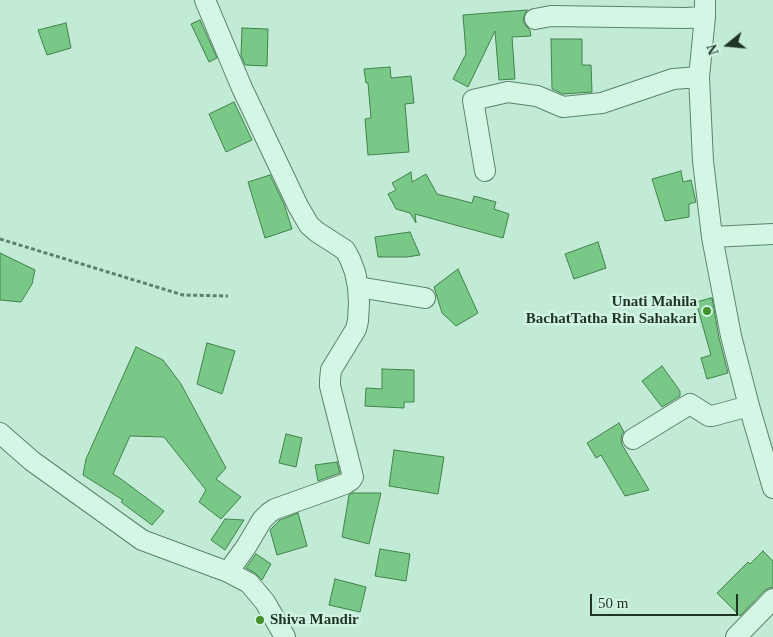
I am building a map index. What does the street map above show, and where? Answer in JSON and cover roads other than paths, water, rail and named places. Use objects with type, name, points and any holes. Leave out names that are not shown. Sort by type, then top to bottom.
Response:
[{"type":"street","points":[[205,0],[242,88],[298,206],[309,225],[345,250],[355,272],[359,303],[356,329],[332,370],[330,380],[353,477],[345,484],[275,509],[269,513],[262,520],[228,572]]},
{"type":"street","points":[[535,19],[551,16],[685,18],[705,8]]},
{"type":"street","points":[[705,8],[699,78],[703,161],[712,237],[731,336],[749,406],[764,430],[773,488]]},
{"type":"street","points":[[485,171],[474,100],[508,92],[537,96],[563,107],[602,102],[673,79],[699,78]]},
{"type":"street","points":[[712,237],[773,234]]},
{"type":"street","points":[[358,287],[425,298]]},
{"type":"street","points":[[633,439],[690,404],[709,416],[749,406]]},
{"type":"street","points":[[0,433],[32,461],[142,540],[228,572],[250,583],[265,602],[280,636]]},
{"type":"street","points":[[736,637],[770,607]]},
{"type":"place","name":"Unati Mahila BachatTatha Rin Sahakari","points":[[707,311]]},
{"type":"place","name":"Shiva Mandir","points":[[260,620]]}]
